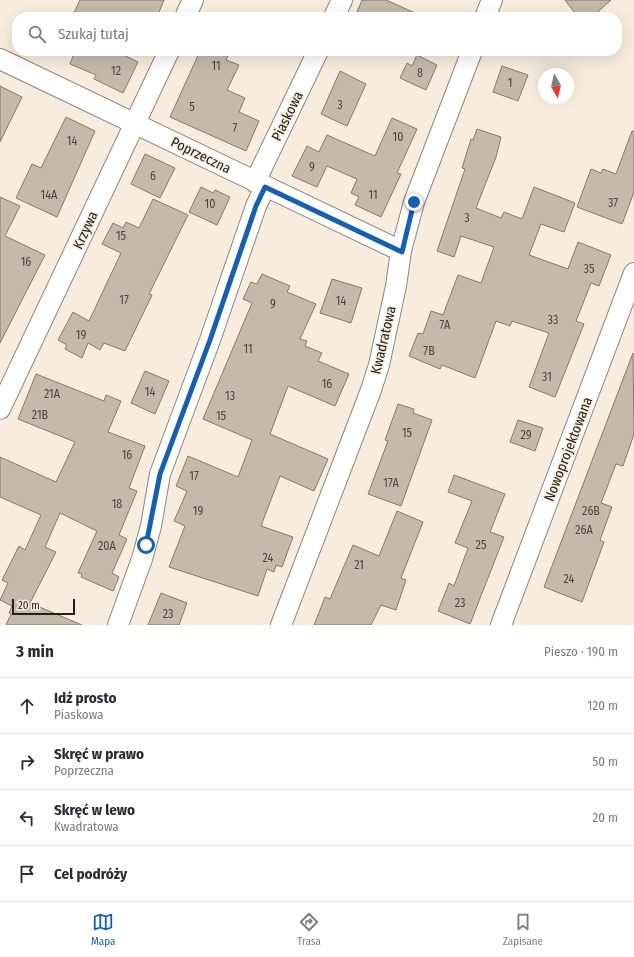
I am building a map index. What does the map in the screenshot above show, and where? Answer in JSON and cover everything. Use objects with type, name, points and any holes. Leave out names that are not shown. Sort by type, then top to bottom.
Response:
[{"type":"street","points":[[187,12],[193,0]]},
{"type":"street","points":[[336,12],[342,0]]},
{"type":"street","points":[[487,12],[492,0]]},
{"type":"street","name":"Krzywa","points":[[0,409],[167,56]]},
{"type":"street","name":"Piaskowa","points":[[118,625],[140,564],[151,526],[160,474],[210,340],[256,206],[260,184],[316,56]]},
{"type":"street","name":"Kwadratowa","points":[[281,625],[377,371],[414,202],[470,56]]},
{"type":"street","name":"Poprzeczna","points":[[0,59],[402,252]]},
{"type":"street","name":"Nowoprojektowana","points":[[502,625],[634,273]]},
{"type":"building","points":[[80,0],[164,0],[159,12],[74,12]]},
{"type":"building","points":[[362,0],[386,0],[413,12],[357,12]]},
{"type":"building","points":[[565,0],[611,0],[598,12],[574,12]]},
{"type":"building","points":[[73,56],[125,56],[138,62],[123,93],[94,79],[96,75],[70,64]]},
{"type":"building","points":[[198,56],[228,56],[226,60],[239,65],[227,90],[245,98],[239,112],[259,121],[246,151],[170,117]]},
{"type":"building","points":[[417,56],[437,65],[426,90],[400,78],[407,63],[412,66]]},
{"type":"building","points":[[502,66],[528,75],[518,101],[493,92]]},
{"type":"building","points":[[340,71],[366,84],[347,126],[321,114]]},
{"type":"building","points":[[0,86],[22,97],[0,142]]},
{"type":"building","points":[[66,117],[95,131],[57,217],[16,198],[32,164],[41,168]]},
{"type":"building","points":[[392,118],[417,129],[397,173],[401,174],[381,217],[355,205],[359,197],[351,193],[357,179],[327,166],[317,187],[292,176],[307,146],[319,152],[327,135],[375,156]]},
{"type":"building","points":[[477,129],[501,137],[496,157],[476,208],[501,218],[504,212],[522,219],[534,187],[575,203],[564,232],[541,224],[529,255],[568,269],[578,242],[611,255],[599,286],[591,283],[576,321],[584,324],[555,397],[529,387],[549,333],[512,321],[510,326],[496,321],[475,378],[442,365],[440,369],[409,356],[418,333],[423,334],[431,311],[443,315],[458,275],[481,283],[494,247],[461,236],[454,257],[437,251],[465,169],[462,168],[471,139],[473,140]]},
{"type":"building","points":[[632,131],[634,131],[634,192],[622,224],[577,207],[591,169],[601,173],[603,169],[616,174]]},
{"type":"building","points":[[145,154],[175,168],[160,198],[131,184]]},
{"type":"building","points":[[201,187],[213,193],[215,190],[230,197],[217,225],[189,212]]},
{"type":"building","points":[[0,197],[20,206],[5,236],[45,255],[0,343]]},
{"type":"building","points":[[153,199],[188,215],[149,294],[152,295],[125,351],[104,343],[100,350],[88,343],[82,358],[65,349],[67,345],[58,340],[73,312],[89,321],[121,253],[102,244],[113,223],[123,228],[126,222],[139,228]]},
{"type":"building","points":[[262,274],[290,286],[287,292],[316,304],[300,339],[307,341],[305,346],[322,353],[318,361],[349,374],[335,406],[288,386],[270,434],[328,459],[314,491],[280,476],[261,526],[293,537],[282,567],[276,565],[274,572],[267,569],[258,596],[169,567],[185,526],[174,521],[187,491],[176,486],[188,456],[238,477],[252,440],[203,419],[252,303],[243,299],[251,282],[257,284]]},
{"type":"building","points":[[332,279],[362,288],[351,323],[320,313]]},
{"type":"building","points":[[633,353],[634,434],[623,466],[616,464],[601,503],[612,507],[600,540],[604,542],[582,602],[544,587]]},
{"type":"building","points":[[145,371],[169,381],[155,414],[131,403]]},
{"type":"building","points":[[36,374],[104,401],[106,395],[121,401],[108,432],[145,446],[129,488],[137,491],[119,535],[127,539],[112,573],[119,577],[113,591],[81,577],[82,574],[78,573],[97,531],[60,513],[45,547],[56,552],[30,603],[82,625],[6,625],[11,614],[9,613],[12,606],[0,600],[8,583],[2,580],[19,546],[25,550],[41,515],[0,497],[0,457],[56,482],[75,442],[18,419]]},
{"type":"building","points":[[398,404],[414,409],[413,413],[432,420],[401,506],[368,494],[388,441],[385,440]]},
{"type":"building","points":[[518,420],[543,428],[535,451],[510,442]]},
{"type":"building","points":[[454,475],[505,494],[490,532],[504,537],[470,624],[438,611],[449,583],[454,586],[468,548],[455,543],[472,501],[448,492]]},
{"type":"building","points":[[397,511],[423,522],[401,578],[406,580],[396,610],[381,605],[371,625],[314,625],[325,597],[330,599],[353,545],[379,556]]},
{"type":"building","points":[[161,593],[187,603],[179,625],[148,625]]},
{"type":"route","points":[[146,545],[151,526],[154,501],[160,474],[210,340],[256,206],[265,187],[402,252],[414,202]]}]
